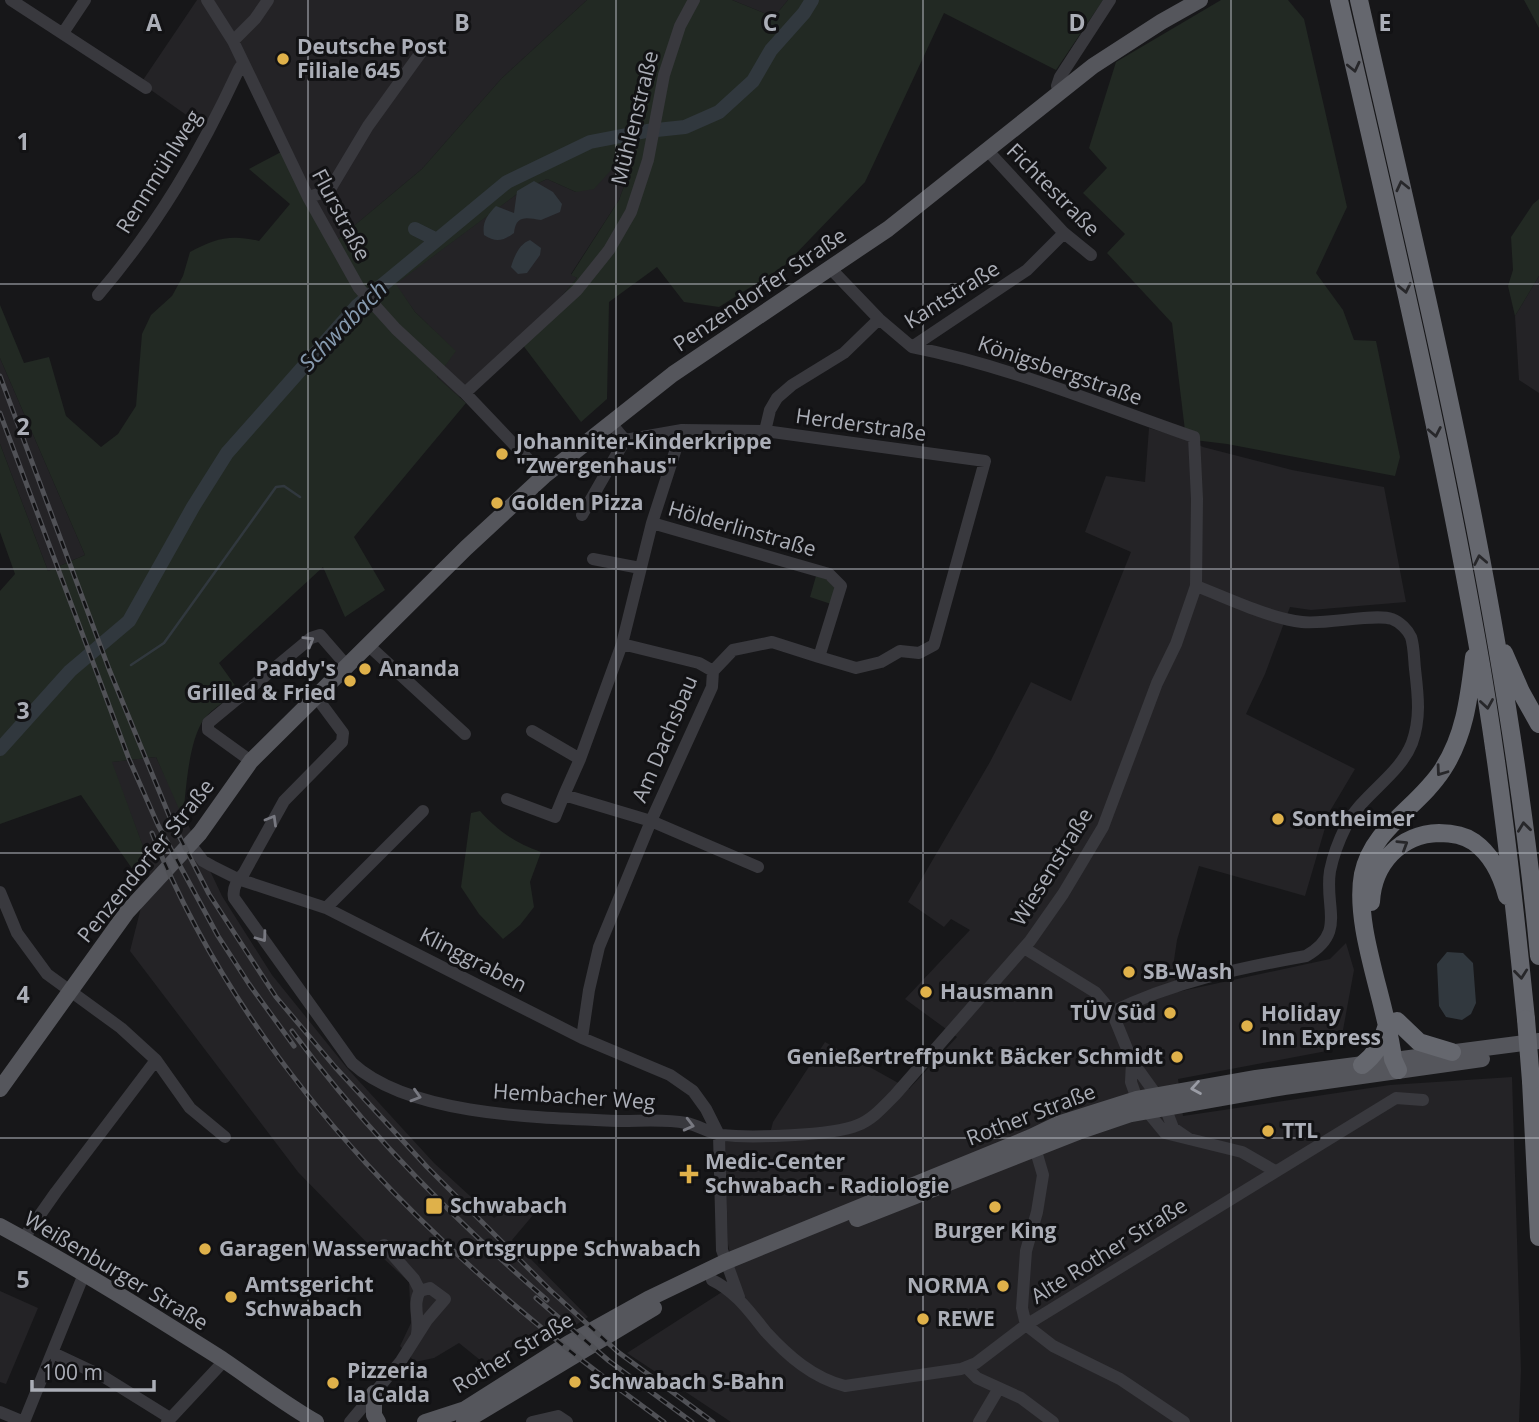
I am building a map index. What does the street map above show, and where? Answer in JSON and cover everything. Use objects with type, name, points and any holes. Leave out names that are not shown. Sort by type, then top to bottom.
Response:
[{"type":"highway","points":[[1339,0],[1518,779],[1539,956]]},
{"type":"highway","points":[[1359,0],[1445,372],[1484,632],[1526,1019],[1539,1237]]},
{"type":"highway","points":[[1484,632],[1539,724]]},
{"type":"highway","points":[[1452,1052],[1419,1042],[1392,1023],[1365,930],[1361,898],[1363,874],[1372,848],[1387,828],[1442,772],[1456,746],[1465,719],[1484,632]]},
{"type":"highway","points":[[1397,1062],[1371,908],[1372,892],[1379,870],[1390,855],[1404,842],[1428,834],[1452,833],[1473,841],[1487,854],[1503,881],[1517,929]]},
{"type":"highway","points":[[1535,919],[1539,880]]},
{"type":"highway","points":[[1362,1065],[1373,1056],[1392,1023]]},
{"type":"main road","name":"Penzendorfer Straße","points":[[0,1089],[136,899],[212,818],[251,761],[466,548],[544,476],[610,422],[718,342],[831,269],[934,195],[1093,66],[1200,0]]},
{"type":"main road","name":"Rother Straße","points":[[460,1419],[569,1343],[648,1299],[1034,1143],[1058,1124],[1142,1105],[1452,1052],[1539,1041]]},
{"type":"main road","name":"Rother Straße","points":[[1160,1102],[1256,1078],[1362,1065],[1539,1051]]},
{"type":"main road","name":"Weißenburger Straße","points":[[0,1226],[84,1274],[224,1361],[315,1422]]},
{"type":"main road","name":"Rother Straße","points":[[425,1422],[460,1419],[648,1311],[712,1280],[727,1266]]},
{"type":"main road","points":[[374,1392],[374,1415],[378,1422]]},
{"type":"street","points":[[11,0],[146,88]]},
{"type":"street","points":[[63,33],[85,0]]},
{"type":"street","name":"Flurstraße","points":[[207,0],[233,41],[308,197],[359,288],[396,329],[465,393],[544,476]]},
{"type":"street","points":[[233,41],[255,19],[268,0]]},
{"type":"street","name":"Mühlenstraße","points":[[465,393],[578,290],[609,250],[631,212],[648,160],[664,75],[680,26],[694,0]]},
{"type":"street","points":[[1060,92],[1057,86],[1060,77],[1110,0]]},
{"type":"street","points":[[308,197],[329,191],[368,126],[422,51]]},
{"type":"street","name":"Rennmühlweg","points":[[97,296],[163,211],[210,130],[243,63]]},
{"type":"street","name":"Fichtestraße","points":[[988,151],[1064,233],[1091,255]]},
{"type":"street","name":"Kantstraße","points":[[831,269],[879,319],[912,347],[1027,270],[1064,233]]},
{"type":"street","points":[[765,431],[770,410],[777,398],[792,385],[844,353],[879,319]]},
{"type":"street","name":"Königsbergstraße","points":[[912,347],[955,355],[1194,437]]},
{"type":"street","points":[[582,515],[625,440],[610,422]]},
{"type":"street","name":"Herderstraße","points":[[625,440],[682,430],[765,431],[985,461],[934,645],[919,653],[900,651],[881,662],[856,668],[819,657]]},
{"type":"street","name":"Hölderlinstraße","points":[[682,430],[652,523],[829,574],[841,586],[819,657]]},
{"type":"street","name":"Wiesenstraße","points":[[719,1135],[762,1136],[833,1131],[858,1125],[876,1114],[1024,948],[1063,894],[1103,827],[1157,683],[1176,644],[1196,586],[1197,499],[1194,437]]},
{"type":"street","points":[[508,799],[555,817],[580,760],[622,644],[652,523]]},
{"type":"street","points":[[593,559],[640,568]]},
{"type":"street","points":[[1112,1012],[1135,1000],[1192,980],[1306,956],[1320,948],[1330,935],[1333,919],[1330,873],[1337,846],[1361,803],[1394,769],[1411,745],[1417,726],[1419,704],[1411,638],[1402,625],[1390,618],[1316,623],[1287,620],[1196,586]]},
{"type":"street","points":[[251,761],[208,730],[208,723],[310,638],[320,635],[347,666]]},
{"type":"street","points":[[622,644],[699,663],[713,671],[733,650],[772,642],[819,657]]},
{"type":"street","points":[[368,645],[466,734]]},
{"type":"street","name":"Am Dachsbau","points":[[582,1038],[589,990],[600,947],[651,821],[712,687],[713,671]]},
{"type":"street","points":[[238,879],[285,801],[342,742],[343,733],[317,698]]},
{"type":"street","points":[[532,731],[580,760]]},
{"type":"street","points":[[564,795],[651,821],[758,867]]},
{"type":"street","points":[[326,908],[424,811]]},
{"type":"street","name":"Klinggraben","points":[[190,844],[203,861],[238,879],[326,908],[582,1038],[670,1075],[693,1091],[719,1135]]},
{"type":"street","name":"Hembacher Weg","points":[[238,879],[233,892],[234,898],[352,1063],[376,1082],[415,1097],[525,1118],[686,1123],[719,1135]]},
{"type":"street","points":[[0,892],[23,942],[47,974],[121,1028],[156,1060],[190,1108],[225,1137]]},
{"type":"street","points":[[1024,948],[1095,992],[1112,1012],[1132,1061],[1160,1102],[1173,1128],[1189,1139]]},
{"type":"street","points":[[23,1238],[156,1060]]},
{"type":"street","points":[[1132,1061],[1131,1082],[1142,1105],[1165,1133],[1242,1152],[1275,1171]]},
{"type":"street","name":"Alte Rother Straße","points":[[712,1280],[742,1302],[769,1335],[804,1368],[829,1382],[845,1386],[946,1373],[976,1363],[1026,1325],[1396,1098],[1423,1100]]},
{"type":"street","points":[[719,1135],[722,1250],[727,1266]]},
{"type":"street","points":[[1034,1143],[1043,1175],[1037,1212],[1026,1251],[1022,1308],[1026,1325],[1053,1346],[1120,1379],[1184,1422]]},
{"type":"street","points":[[384,1245],[414,1279],[420,1291]]},
{"type":"street","name":"Alte Rother Straße","points":[[727,1266],[742,1302]]},
{"type":"street","points":[[0,1412],[24,1422],[84,1274]]},
{"type":"street","points":[[350,1422],[417,1337],[427,1320],[445,1299],[430,1288],[420,1291],[416,1298],[419,1322],[417,1337]]},
{"type":"street","points":[[54,1353],[104,1377],[168,1420],[224,1361]]},
{"type":"street","points":[[966,1367],[977,1378],[1021,1398],[1053,1422]]},
{"type":"street","points":[[979,1422],[999,1388]]},
{"type":"street","points":[[532,1422],[558,1416],[566,1422]]},
{"type":"shaded area","points":[[197,0],[587,0],[502,78],[422,169],[330,246],[240,61],[209,131],[141,83]]},
{"type":"shaded area","points":[[587,0],[732,0],[774,17],[788,0],[1103,0],[1056,70],[944,13],[865,182],[784,266],[719,307],[684,302],[657,267],[609,302],[607,399],[581,422],[522,344],[577,278],[571,275],[619,200],[630,170],[614,167],[594,189],[576,192],[547,179],[521,191],[396,284],[415,312],[456,351],[437,377],[466,403],[354,537],[385,590],[345,617],[323,567],[219,663],[239,691],[204,719],[194,740],[183,818],[156,757],[112,762],[151,868],[140,880],[81,795],[0,824],[0,591],[15,574],[0,532],[0,444],[48,571],[85,555],[0,358],[0,305],[24,363],[49,357],[66,416],[101,447],[118,434],[136,406],[142,334],[151,315],[172,296],[183,276],[190,252],[207,243],[223,239],[259,241],[290,204],[249,169],[283,151],[331,245],[422,169],[502,78]]},
{"type":"shaded area","points":[[732,0],[788,0],[774,17]]},
{"type":"shaded area","points":[[1221,0],[1288,0],[1304,19],[1347,207],[1316,273],[1343,310],[1354,340],[1376,341],[1400,457],[1395,476],[1227,444],[1186,439],[1172,323],[1107,253],[1125,234],[1083,193],[1107,168],[1089,148],[1116,62]]},
{"type":"shaded area","points":[[1524,0],[1539,0],[1539,28]]},
{"type":"shaded area","points":[[614,167],[630,170],[619,200],[571,274],[577,278],[522,344],[459,397],[437,377],[455,351],[415,312],[395,284],[521,191],[547,179],[576,192]]},
{"type":"shaded area","points":[[534,181],[553,192],[562,204],[560,212],[541,220],[520,220],[514,233],[503,239],[496,240],[484,235],[485,223],[493,209],[496,206],[514,213],[517,191]]},
{"type":"shaded area","points":[[1539,199],[1539,276],[1515,316],[1508,286],[1513,270],[1511,237]]},
{"type":"shaded area","points":[[530,240],[541,248],[540,255],[527,273],[518,274],[511,267],[512,263],[520,248]]},
{"type":"shaded area","points":[[1539,276],[1539,393],[1519,380],[1515,316]]},
{"type":"shaded area","points":[[0,358],[85,555],[48,571],[0,444]]},
{"type":"shaded area","points":[[1149,428],[1203,447],[1292,470],[1384,487],[1406,602],[1311,610],[1290,607],[1265,674],[1246,714],[1355,769],[1330,811],[1305,896],[1199,866],[1177,940],[1173,967],[1177,992],[1330,959],[1346,943],[1354,970],[1343,1030],[1332,1050],[1178,1079],[1183,1116],[1390,1085],[1512,1077],[1521,1370],[1519,1422],[731,1422],[627,1353],[736,1283],[728,1244],[725,1142],[768,1141],[773,1122],[825,1042],[909,1089],[957,1037],[905,999],[970,930],[951,919],[944,927],[908,902],[990,762],[1031,682],[1071,701],[1131,552],[1085,532],[1106,476],[1145,482]]},
{"type":"shaded area","points":[[816,576],[826,579],[836,589],[831,604],[810,597]]},
{"type":"shaded area","points":[[156,757],[222,896],[272,975],[347,1068],[434,1163],[494,1218],[518,1202],[539,1208],[512,1240],[588,1317],[547,1344],[533,1333],[485,1364],[459,1343],[434,1358],[415,1362],[400,1346],[411,1323],[409,1282],[298,1172],[130,951],[151,868],[111,762]]},
{"type":"shaded area","points":[[480,811],[508,836],[541,852],[530,882],[534,907],[520,925],[503,939],[479,914],[461,887],[471,813]]},
{"type":"shaded area","points":[[1447,952],[1463,953],[1473,963],[1476,1003],[1471,1014],[1462,1020],[1446,1017],[1439,1006],[1437,964]]},
{"type":"shaded area","points":[[0,1291],[38,1308],[6,1384],[0,1382]]},
{"type":"waterway","name":"Schwabach","points":[[0,749],[70,671],[129,621],[193,507],[227,453],[357,306],[507,182],[590,142],[685,127],[719,112],[753,81],[771,50],[812,0]]},
{"type":"waterway","points":[[415,229],[437,240]]},
{"type":"waterway","points":[[131,665],[164,643],[276,487],[284,486],[300,497]]},
{"type":"railway","points":[[0,376],[109,669],[171,820],[209,894],[276,997],[335,1067],[427,1167],[550,1290],[618,1352],[713,1422]]},
{"type":"railway","points":[[0,413],[129,759],[158,825],[218,936],[294,1046]]},
{"type":"railway","points":[[152,833],[194,923],[244,1008],[302,1088],[366,1163],[435,1234],[508,1300],[585,1363],[664,1422]]},
{"type":"railway","points":[[292,1031],[350,1104],[412,1173],[478,1238],[547,1300]]},
{"type":"railway","points":[[536,1298],[609,1361],[692,1422]]},
{"type":"place","name":"Deutsche Post Filiale 645","points":[[283,59]]},
{"type":"place","name":"Johanniter-Kinderkrippe \"Zwergenhaus\"","points":[[502,454]]},
{"type":"place","name":"Golden Pizza","points":[[497,503]]},
{"type":"place","name":"Ananda","points":[[365,669]]},
{"type":"place","name":"Paddy's Grilled & Fried","points":[[350,681]]},
{"type":"place","name":"Sontheimer","points":[[1278,819]]},
{"type":"place","name":"SB-Wash","points":[[1129,972]]},
{"type":"place","name":"Hausmann","points":[[926,992]]},
{"type":"place","name":"TÜV Süd","points":[[1170,1013]]},
{"type":"place","name":"Holiday Inn Express","points":[[1247,1026]]},
{"type":"place","name":"Genießertreffpunkt Bäcker Schmidt","points":[[1177,1057]]},
{"type":"place","name":"TTL","points":[[1268,1131]]},
{"type":"place","name":"Medic-Center Schwabach - Radiologie","points":[[689,1174]]},
{"type":"place","name":"Schwabach","points":[[434,1206]]},
{"type":"place","name":"Burger King","points":[[995,1207]]},
{"type":"place","name":"Garagen Wasserwacht Ortsgruppe Schwabach","points":[[205,1249]]},
{"type":"place","name":"NORMA","points":[[1003,1286]]},
{"type":"place","name":"Amtsgericht Schwabach","points":[[231,1297]]},
{"type":"place","name":"REWE","points":[[923,1319]]},
{"type":"place","name":"Schwabach S-Bahn","points":[[575,1382]]},
{"type":"place","name":"Pizzeria la Calda","points":[[333,1383]]}]
